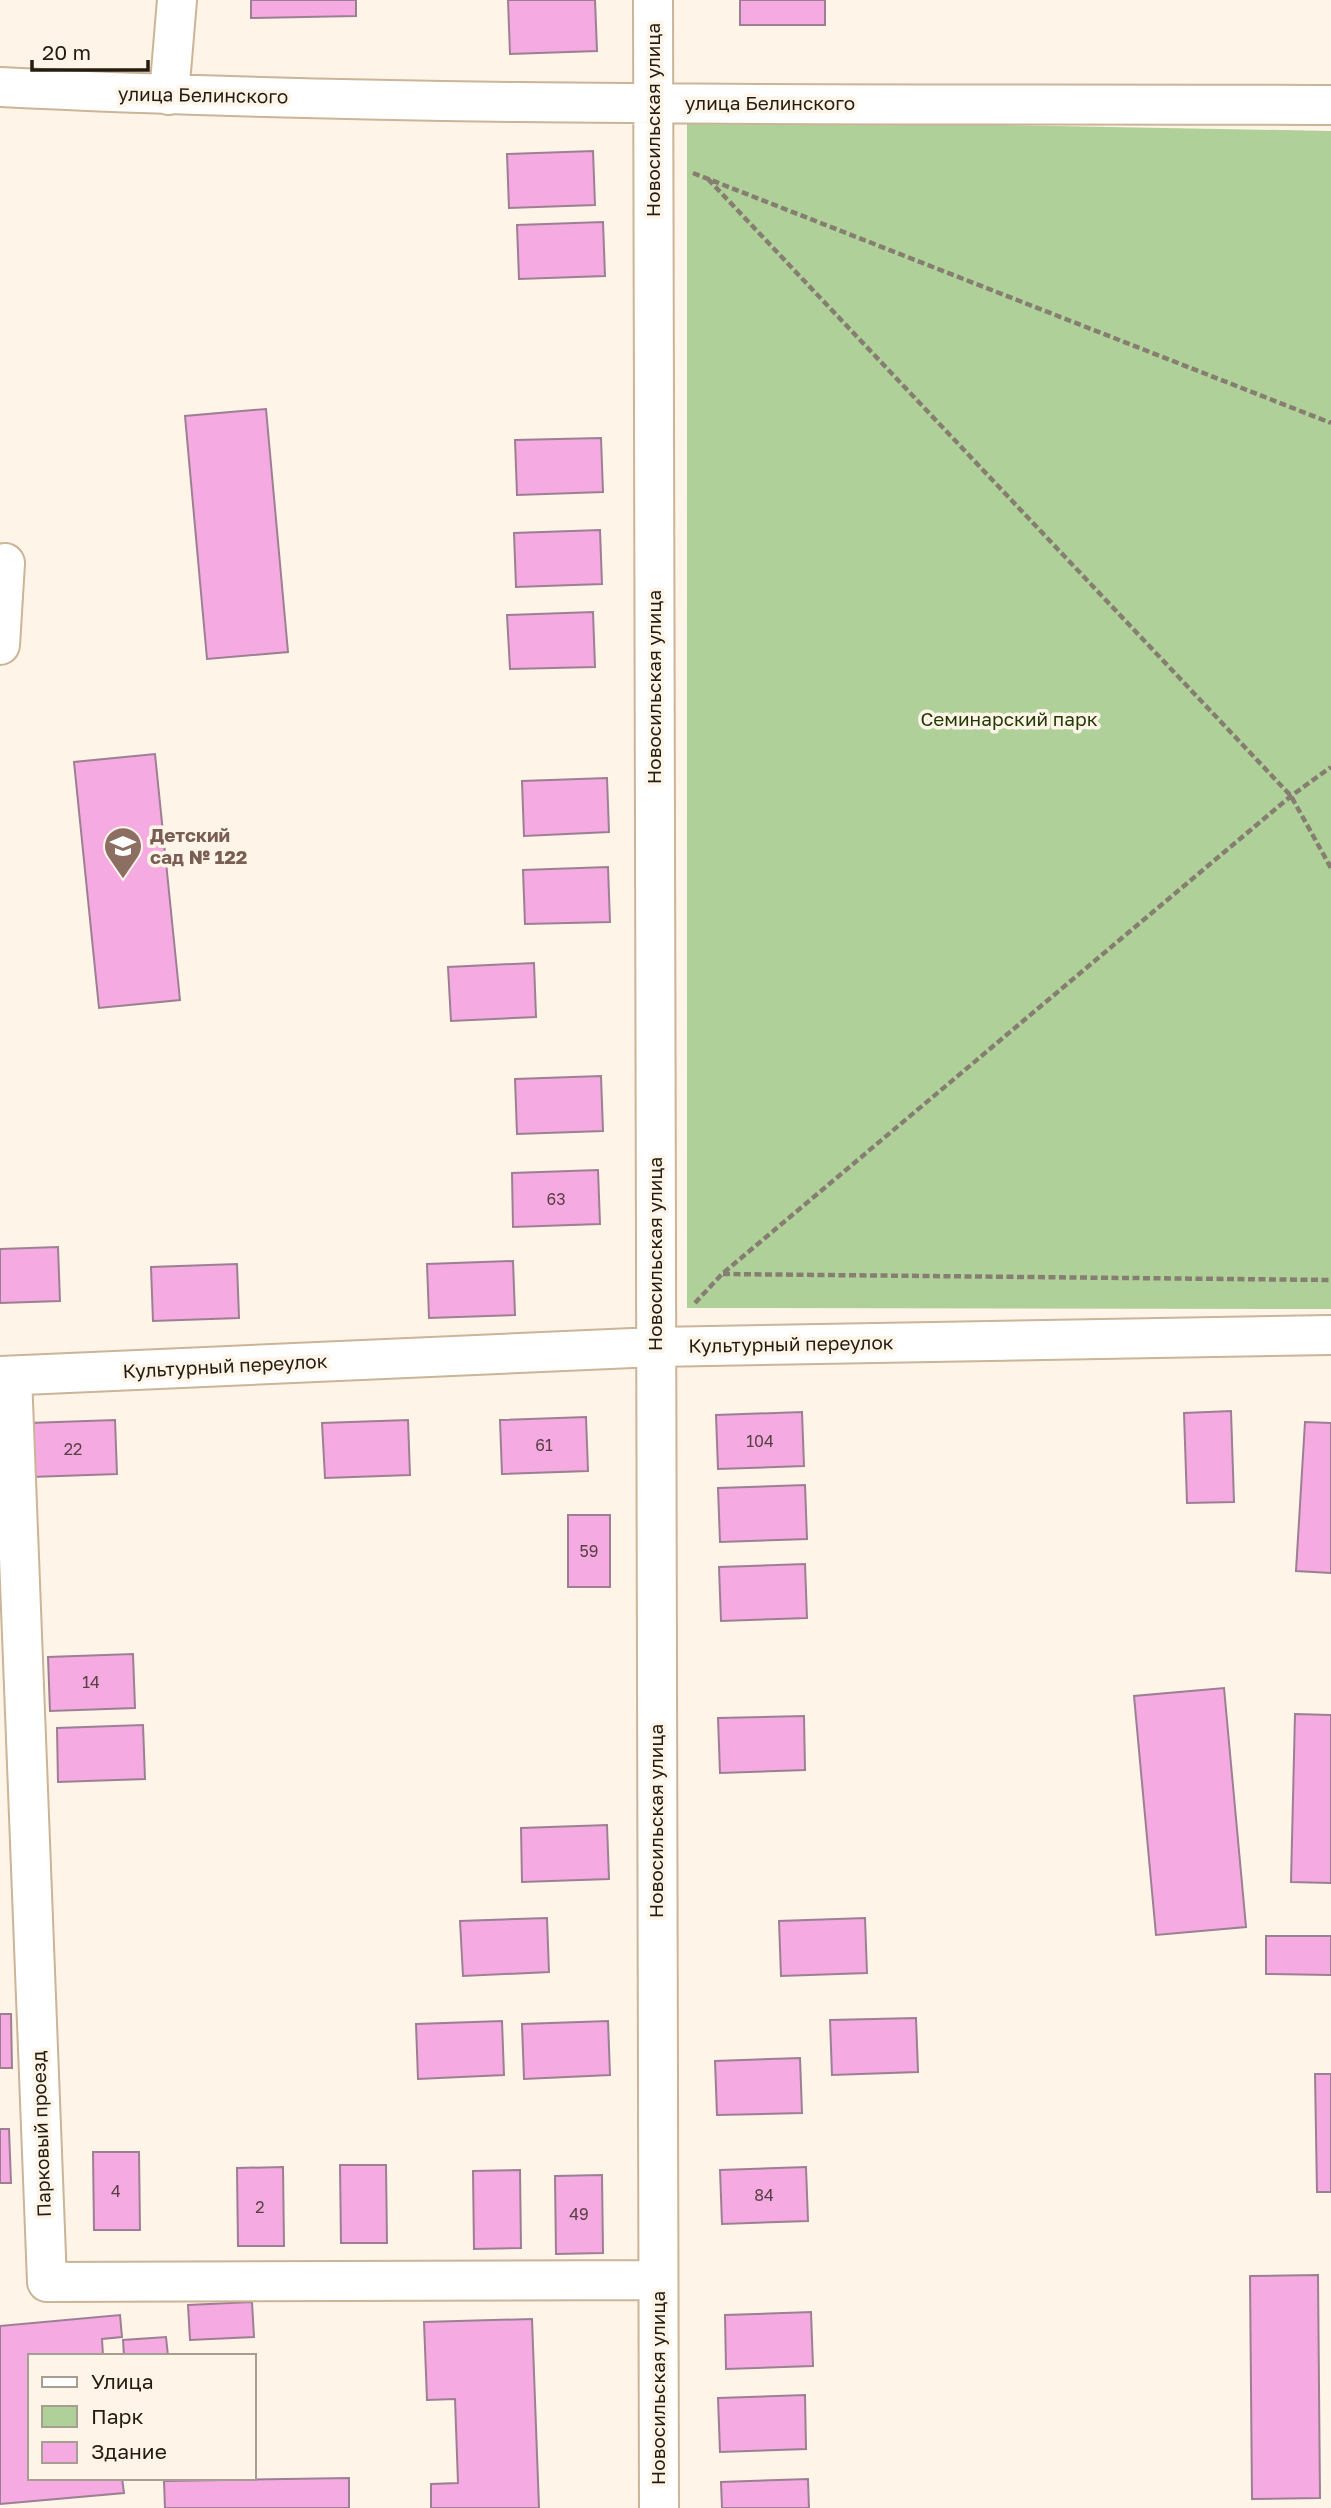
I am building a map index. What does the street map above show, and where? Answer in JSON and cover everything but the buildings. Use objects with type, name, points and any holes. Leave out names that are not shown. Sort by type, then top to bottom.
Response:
[{"type":"street","points":[[169,95],[177,0]]},
{"type":"street","name":"Новосильская улица","points":[[653,0],[659,2508]]},
{"type":"street","name":"улица Белинского","points":[[0,87],[169,95],[653,103],[1331,105]]},
{"type":"street","points":[[0,645],[5,563]]},
{"type":"street","name":"Культурный переулок","points":[[6,1376],[655,1347],[1331,1335]]},
{"type":"street","name":"Парковый проезд","points":[[6,1376],[47,2282],[657,2280]]},
{"type":"path","points":[[653,160],[708,179],[1331,423]]},
{"type":"path","points":[[708,179],[1291,796],[1331,868]]},
{"type":"path","points":[[655,1347],[722,1275],[1291,796],[1331,767]]},
{"type":"path","points":[[722,1275],[1331,1280]]},
{"type":"green space","name":"Семинарский парк","points":[[687,119],[1331,131],[1331,1309],[687,1308]]},
{"type":"place","name":"Детский сад № 122","points":[[123,880]]}]
